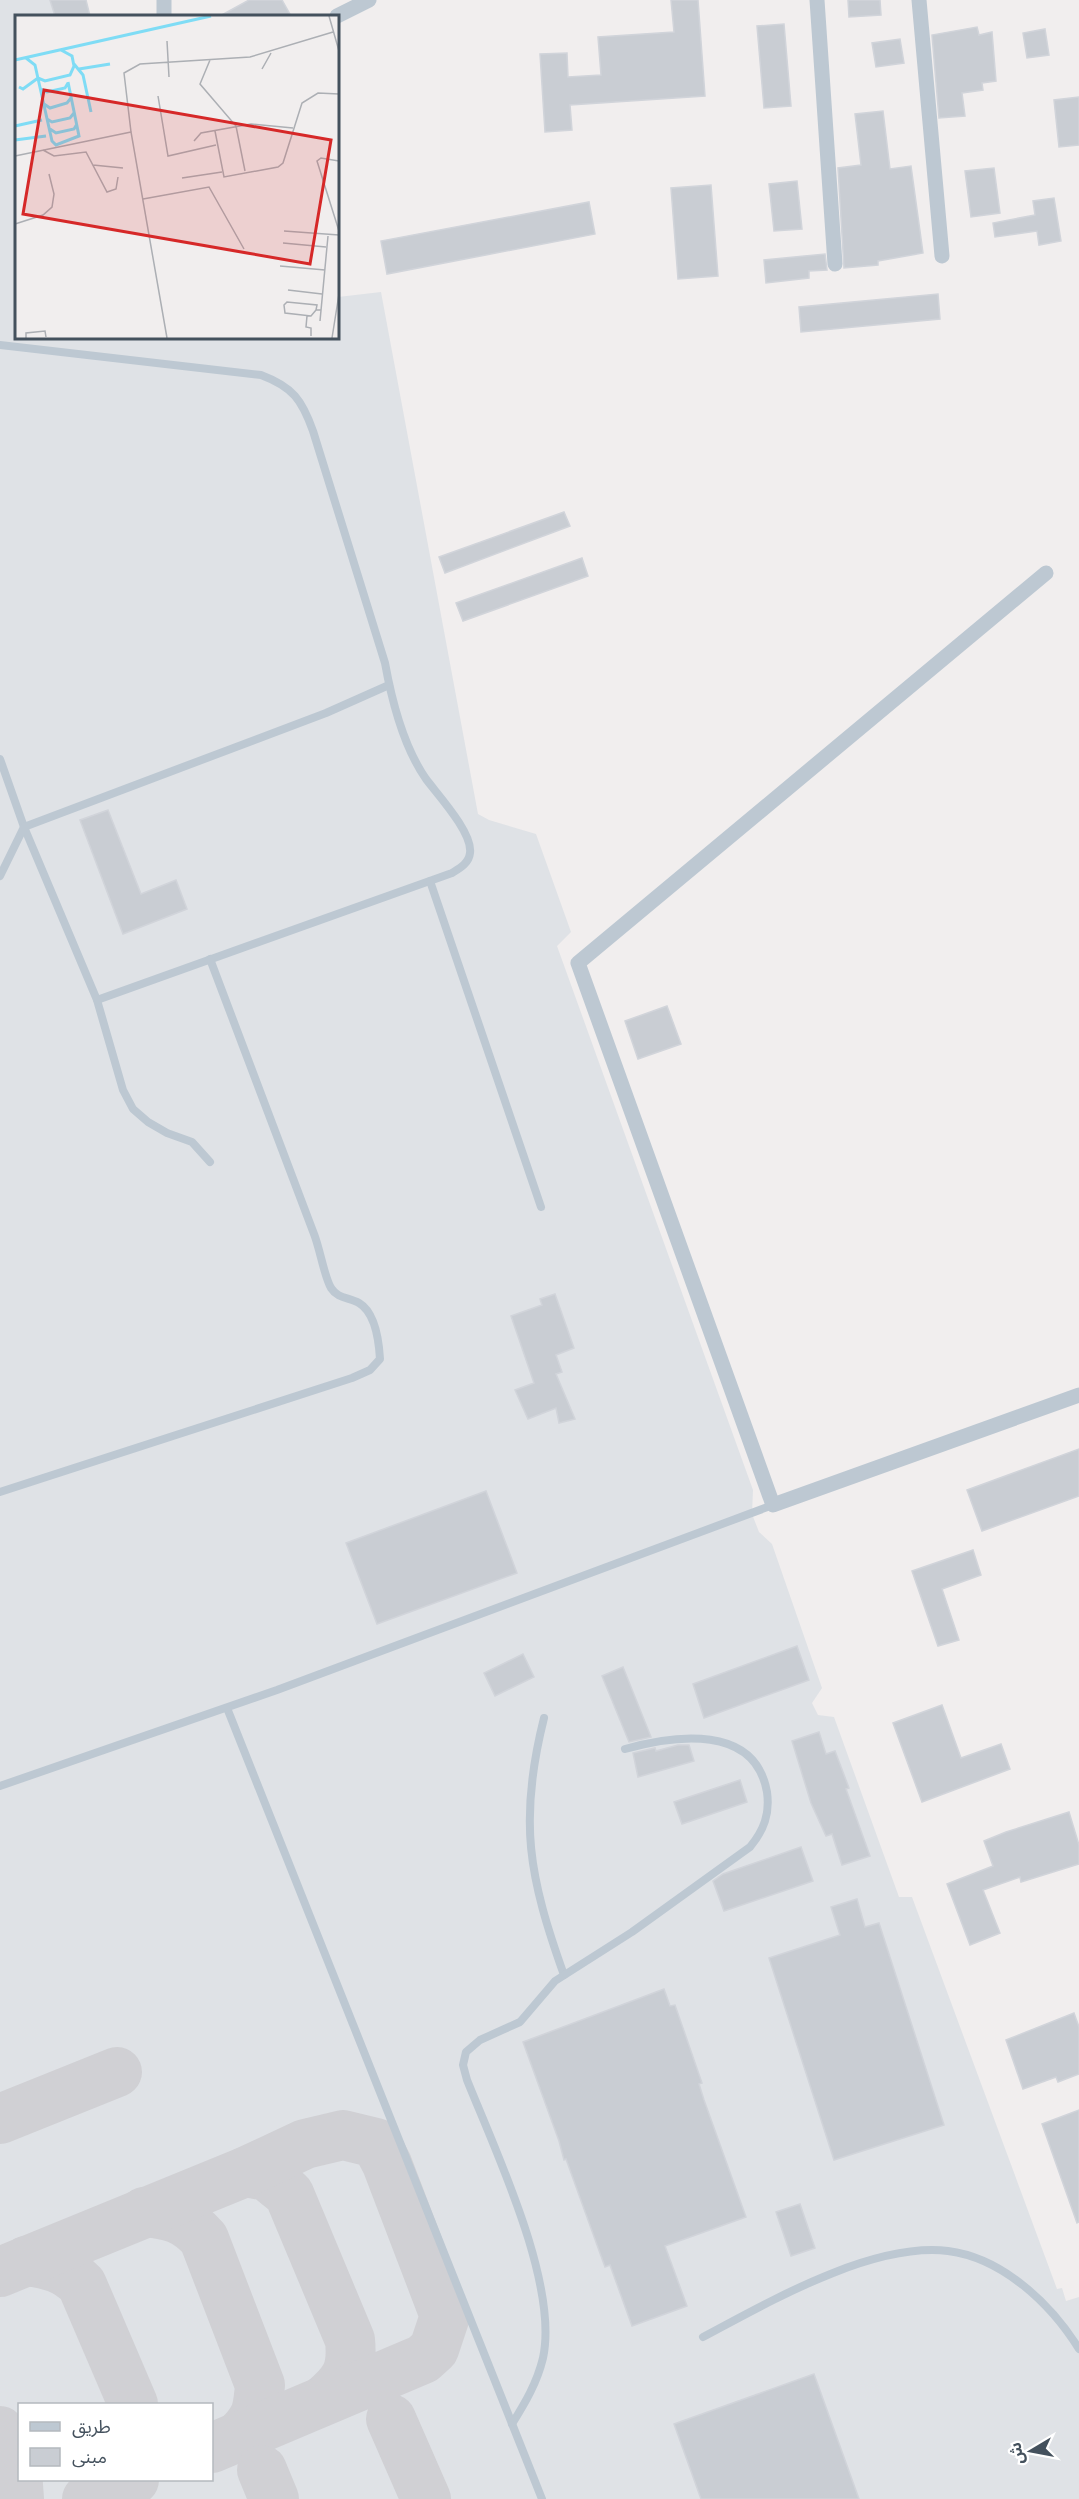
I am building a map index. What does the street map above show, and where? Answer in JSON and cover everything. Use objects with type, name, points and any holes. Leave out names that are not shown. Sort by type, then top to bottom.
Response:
[{"type":"street","points":[[339,15],[369,0]]},
{"type":"street","points":[[817,0],[835,264]]},
{"type":"street","points":[[919,0],[942,256]]},
{"type":"street","points":[[1046,573],[578,963],[773,1505],[1079,1395]]},
{"type":"lane","points":[[0,345],[261,375],[280,382],[295,394],[306,410],[313,431],[413,759],[468,840],[470,853],[464,865],[452,873],[97,1000]]},
{"type":"lane","points":[[0,876],[24,827],[92,799],[326,713],[389,685]]},
{"type":"lane","points":[[0,759],[24,827],[97,1000],[123,1090],[133,1109],[148,1122],[167,1133],[192,1142],[210,1162]]},
{"type":"lane","points":[[430,881],[541,1207]]},
{"type":"lane","points":[[0,1492],[352,1378],[370,1370],[380,1359],[380,1346],[371,1316],[361,1303],[341,1297],[332,1291],[326,1279],[317,1241],[210,959]]},
{"type":"lane","points":[[0,1786],[227,1708],[773,1505]]},
{"type":"lane","points":[[227,1708],[542,2499]]},
{"type":"lane","points":[[544,1718],[534,1759],[529,1801],[529,1843],[535,1885],[546,1926],[564,1975]]},
{"type":"lane","points":[[512,2424],[531,2393],[540,2367],[546,2321],[528,2241],[466,2080],[463,2065],[466,2052],[480,2040],[520,2022],[547,1989],[564,1975],[615,1945],[750,1846],[761,1833],[767,1817],[768,1800],[765,1782],[757,1766],[746,1753],[730,1744],[683,1738],[654,1741],[625,1749]]},
{"type":"lane","points":[[702,2337],[781,2297],[866,2261],[910,2252],[948,2251],[978,2258],[1009,2276],[1036,2297],[1064,2324],[1079,2349]]},
{"type":"shaded area","points":[[0,0],[50,0],[55,15],[15,15],[15,339],[339,339],[339,297],[381,292],[478,814],[489,820],[536,834],[571,932],[557,946],[753,1490],[752,1514],[759,1532],[772,1544],[822,1688],[812,1703],[818,1715],[834,1717],[899,1897],[912,1897],[1057,2289],[1062,2288],[1066,2301],[1079,2297],[1079,2499],[0,2499]]},
{"type":"building","points":[[50,0],[86,0],[90,15],[55,15]]},
{"type":"building","points":[[249,0],[282,0],[290,15],[222,15]]},
{"type":"building","points":[[671,0],[698,0],[705,96],[570,105],[572,130],[545,132],[540,54],[567,53],[568,77],[601,75],[598,37],[674,32]]},
{"type":"building","points":[[848,0],[880,0],[881,15],[849,17]]},
{"type":"building","points":[[784,24],[791,106],[764,108],[757,26]]},
{"type":"building","points":[[977,27],[979,35],[992,32],[996,81],[982,83],[983,90],[962,93],[965,116],[939,118],[932,35]]},
{"type":"building","points":[[1045,29],[1049,55],[1027,58],[1023,33]]},
{"type":"building","points":[[900,39],[904,63],[876,67],[872,43]]},
{"type":"building","points":[[1079,97],[1079,145],[1059,147],[1054,100]]},
{"type":"building","points":[[883,111],[890,169],[911,166],[923,253],[878,261],[878,265],[844,268],[838,168],[861,165],[855,114]]},
{"type":"building","points":[[994,168],[1000,213],[971,217],[965,171]]},
{"type":"building","points":[[797,181],[802,229],[774,231],[769,184]]},
{"type":"building","points":[[711,185],[718,276],[678,279],[671,188]]},
{"type":"building","points":[[1054,198],[1061,241],[1039,245],[1037,231],[995,237],[993,223],[1035,215],[1033,201]]},
{"type":"building","points":[[589,202],[595,234],[387,274],[381,241]]},
{"type":"building","points":[[825,254],[827,270],[809,271],[809,278],[766,283],[764,260]]},
{"type":"building","points":[[938,294],[940,319],[801,332],[799,307]]},
{"type":"building","points":[[564,512],[570,526],[445,573],[439,557]]},
{"type":"building","points":[[582,558],[588,576],[463,621],[456,603]]},
{"type":"building","points":[[108,810],[141,894],[176,880],[187,909],[123,934],[80,820]]},
{"type":"building","points":[[667,1006],[681,1044],[638,1059],[625,1021]]},
{"type":"building","points":[[555,1294],[574,1348],[556,1355],[562,1372],[556,1374],[575,1419],[559,1423],[556,1408],[528,1419],[515,1390],[534,1383],[511,1316],[542,1305],[540,1299]]},
{"type":"building","points":[[1079,1449],[1079,1496],[982,1531],[967,1490]]},
{"type":"building","points":[[486,1491],[517,1573],[377,1624],[346,1543]]},
{"type":"building","points":[[973,1550],[981,1575],[942,1589],[959,1640],[938,1646],[912,1571]]},
{"type":"building","points":[[797,1646],[809,1680],[704,1718],[693,1684]]},
{"type":"building","points":[[523,1654],[534,1677],[495,1696],[484,1673]]},
{"type":"building","points":[[623,1667],[651,1737],[629,1742],[602,1676]]},
{"type":"building","points":[[942,1705],[961,1758],[1001,1744],[1010,1769],[922,1802],[893,1723]]},
{"type":"building","points":[[819,1732],[826,1754],[835,1751],[870,1856],[842,1865],[832,1834],[826,1836],[811,1803],[792,1741]]},
{"type":"building","points":[[678,1745],[689,1745],[694,1761],[638,1777],[633,1753],[655,1748],[656,1751]]},
{"type":"building","points":[[740,1780],[747,1802],[682,1824],[674,1802]]},
{"type":"building","points":[[1069,1812],[1079,1845],[1079,1864],[1021,1882],[1020,1877],[983,1890],[1000,1933],[970,1945],[947,1884],[993,1866],[984,1841]]},
{"type":"building","points":[[801,1847],[813,1881],[724,1911],[713,1881],[723,1874]]},
{"type":"building","points":[[857,1899],[865,1927],[879,1923],[944,2125],[834,2160],[769,1958],[840,1935],[831,1907]]},
{"type":"building","points":[[664,1989],[670,2006],[675,2005],[702,2083],[699,2084],[704,2100],[746,2217],[665,2246],[687,2306],[632,2326],[610,2265],[605,2267],[566,2159],[564,2160],[523,2042]]},
{"type":"building","points":[[1074,2013],[1079,2027],[1079,2074],[1058,2082],[1056,2077],[1023,2089],[1006,2040]]},
{"type":"building","points":[[1079,2110],[1079,2222],[1077,2223],[1042,2124]]},
{"type":"building","points":[[800,2204],[815,2248],[791,2256],[776,2212]]},
{"type":"building","points":[[814,2374],[859,2499],[701,2499],[674,2424]]},
{"type":"taxiway","points":[[0,2119],[117,2072]]},
{"type":"taxiway","points":[[0,2272],[245,2172],[305,2144],[343,2135],[376,2143],[387,2164],[445,2316],[434,2349],[423,2359],[213,2448]]},
{"type":"taxiway","points":[[245,2172],[267,2176],[289,2194],[350,2340],[349,2367],[343,2381],[324,2400]]},
{"type":"taxiway","points":[[144,2212],[162,2214],[184,2222],[204,2239],[260,2385],[256,2413],[239,2436]]},
{"type":"taxiway","points":[[26,2261],[57,2268],[70,2274],[82,2285],[133,2403]]},
{"type":"taxiway","points":[[391,2419],[426,2499]]},
{"type":"taxiway","points":[[0,2431],[17,2471],[19,2499]]},
{"type":"taxiway","points":[[262,2470],[274,2499]]},
{"type":"taxiway","points":[[87,2499],[132,2481]]}]
